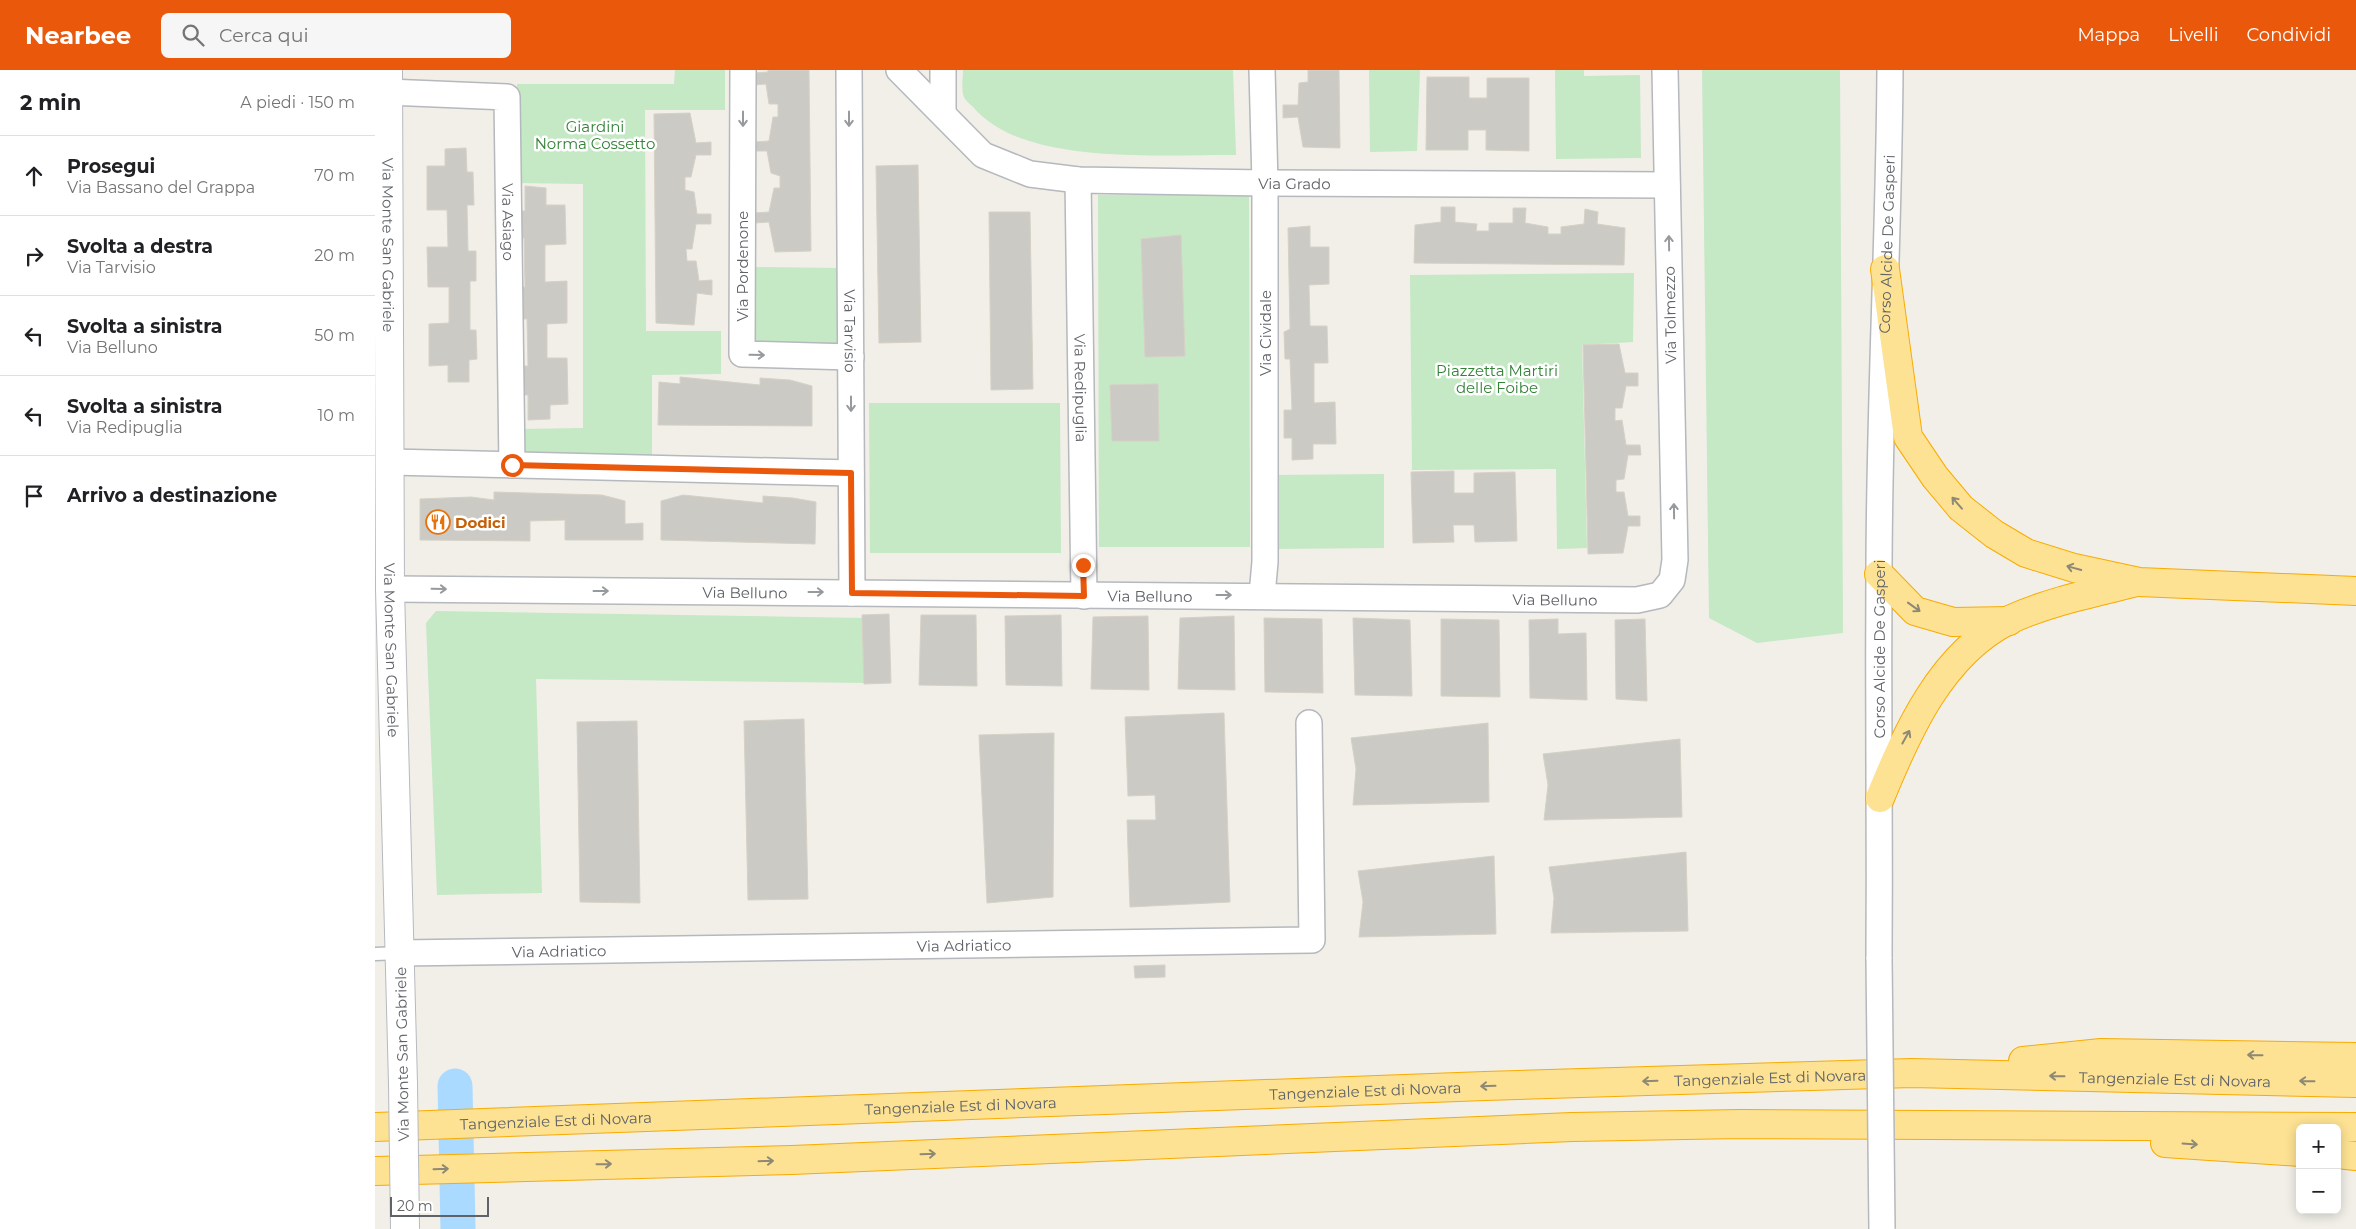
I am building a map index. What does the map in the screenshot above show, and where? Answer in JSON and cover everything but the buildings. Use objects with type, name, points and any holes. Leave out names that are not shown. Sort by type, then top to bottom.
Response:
[{"type":"highway","points":[[1885,269],[1908,437],[1935,477],[1961,508],[1994,534],[2026,553],[2074,568],[2139,582],[2356,591]]},
{"type":"highway","points":[[1879,574],[1915,611],[1953,622],[2009,621]]},
{"type":"highway","points":[[1881,798],[1903,742],[1934,690],[1971,645],[2009,621],[2066,600],[2139,582]]},
{"type":"highway","points":[[1912,1073],[2101,1052],[2356,1058]]},
{"type":"highway","name":"Tangenziale Est di Novara","points":[[375,1128],[1495,1085],[1912,1073],[2356,1083]]},
{"type":"highway","points":[[375,1171],[792,1160],[1572,1127],[1741,1124],[2356,1127]]},
{"type":"highway","points":[[1914,1126],[2296,1152]]},
{"type":"highway","points":[[2341,1154],[2356,1156]]},
{"type":"street","name":"Via Pordenone","points":[[743,70],[742,354],[851,357]]},
{"type":"street","name":"Via Tarvisio","points":[[849,70],[852,593]]},
{"type":"street","name":"Via Grado","points":[[899,70],[943,112],[983,155],[1030,174],[1078,180],[1667,185]]},
{"type":"street","points":[[943,70],[943,112]]},
{"type":"street","name":"Via Cividale","points":[[1262,70],[1265,183],[1265,562],[1262,595]]},
{"type":"street","name":"Via Tolmezzo","points":[[1665,70],[1675,560]]},
{"type":"street","name":"Corso Alcide De Gasperi","points":[[1881,1229],[1879,574],[1885,269],[1889,214],[1890,70]]},
{"type":"street","name":"Via Monte San Gabriele","points":[[388,81],[382,308],[390,462],[390,589],[383,617],[387,954],[403,1084],[405,1229]]},
{"type":"street","name":"Via Asiago","points":[[388,81],[507,97],[512,465]]},
{"type":"street","name":"Via Redipuglia","points":[[1078,180],[1084,596]]},
{"type":"street","points":[[390,462],[851,473]]},
{"type":"street","name":"Via Belluno","points":[[390,589],[1084,596],[1262,595],[1637,600],[1660,596],[1672,580],[1675,560]]},
{"type":"street","name":"Via Adriatico","points":[[387,954],[1312,940],[1309,723]]},
{"type":"green space","name":"Giardini Norma Cossetto","points":[[675,70],[725,70],[725,110],[645,110],[646,331],[721,331],[721,374],[652,375],[652,458],[520,458],[520,429],[583,428],[583,184],[518,183],[517,84],[674,84]]},
{"type":"green space","points":[[963,70],[1233,70],[1236,155],[1097,153],[1060,149],[1026,140],[997,127],[967,101],[963,91]]},
{"type":"green space","points":[[1369,70],[1420,70],[1417,151],[1370,152]]},
{"type":"green space","points":[[1555,70],[1584,70],[1584,76],[1640,75],[1641,158],[1556,159]]},
{"type":"green space","points":[[1702,70],[1840,70],[1843,633],[1757,643],[1709,618]]},
{"type":"green space","points":[[1249,194],[1250,547],[1099,547],[1098,195]]},
{"type":"green space","points":[[755,267],[839,268],[839,344],[755,344]]},
{"type":"green space","name":"Piazzetta Martiri delle Foibe","points":[[1634,273],[1633,342],[1582,345],[1587,548],[1557,549],[1556,469],[1412,470],[1410,275]]},
{"type":"green space","points":[[869,403],[1060,403],[1061,553],[870,553]]},
{"type":"green space","points":[[1384,474],[1384,548],[1271,549],[1271,475]]},
{"type":"green space","points":[[436,611],[865,618],[869,683],[536,679],[542,893],[437,895],[426,623]]},
{"type":"waterway","points":[[455,1086],[458,1229]]},
{"type":"place","name":"Dodici","points":[[438,522]]},
{"type":"route","points":[[512,465],[851,473],[852,593],[1084,596],[1083,565]]}]
